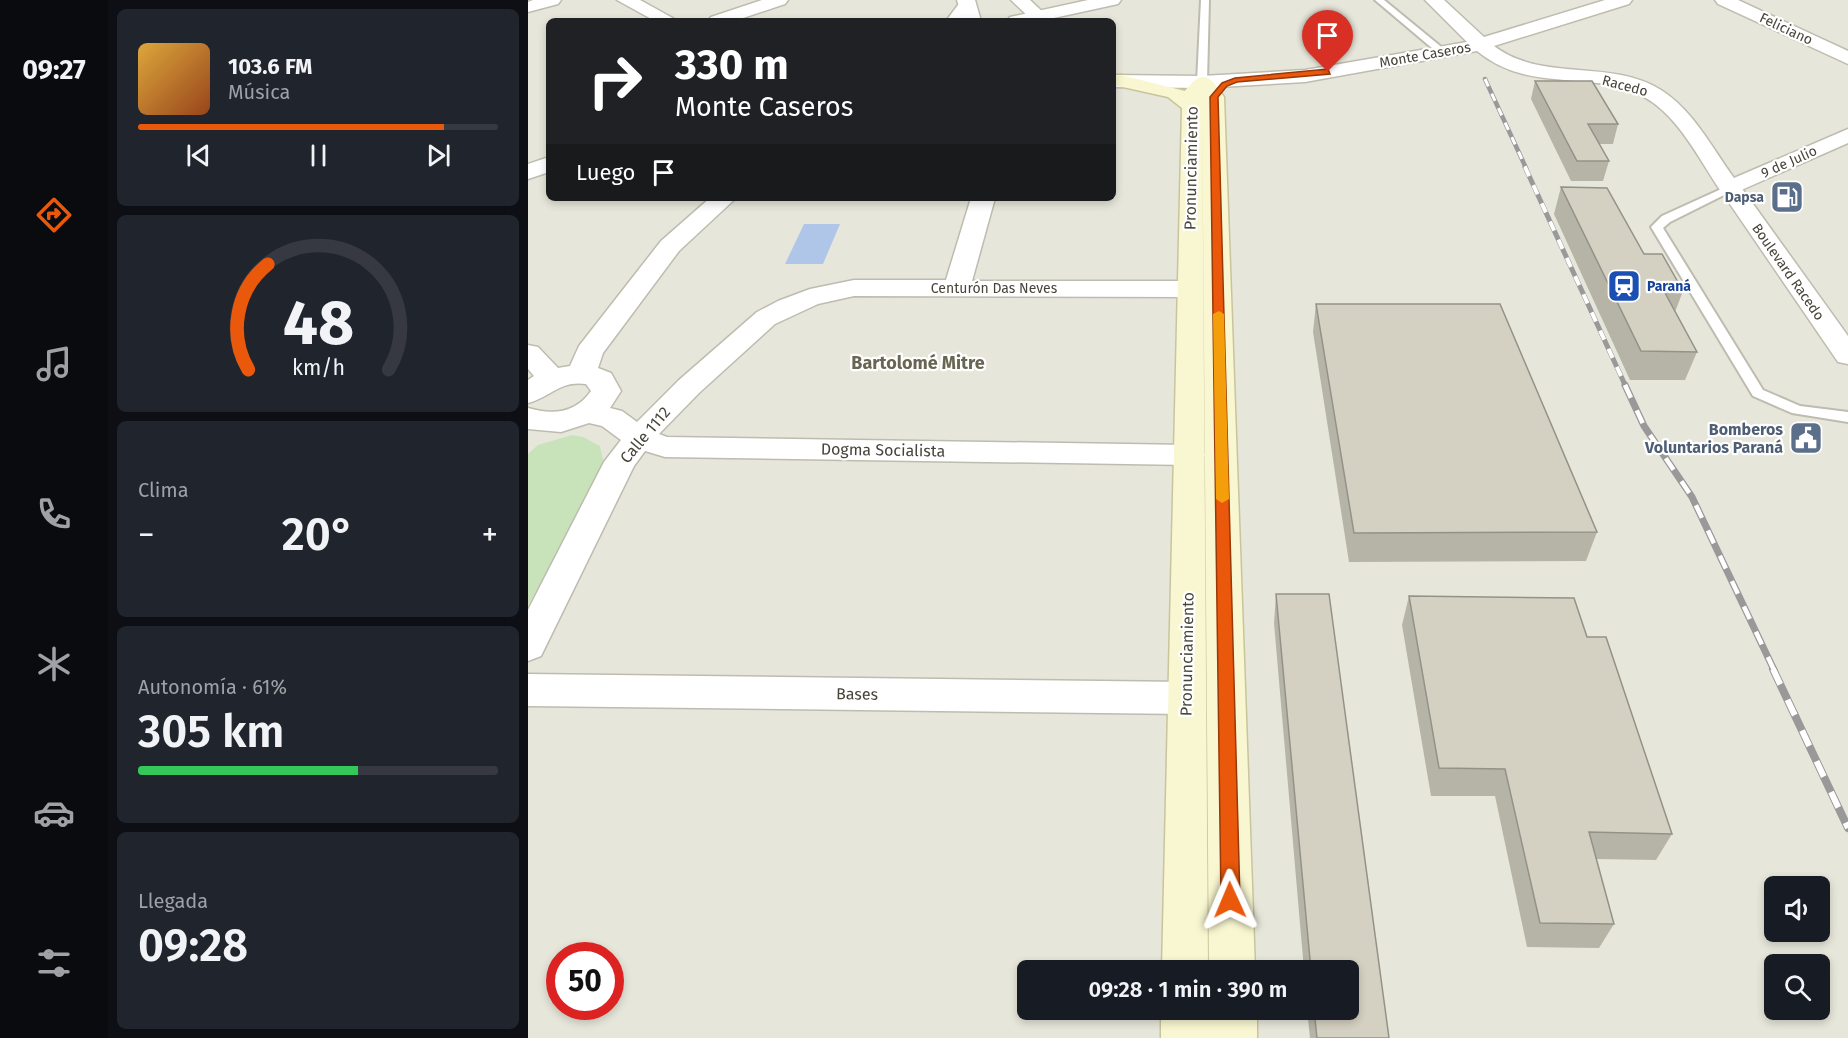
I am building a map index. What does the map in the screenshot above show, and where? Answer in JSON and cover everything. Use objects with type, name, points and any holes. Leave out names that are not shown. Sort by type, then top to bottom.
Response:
[{"type":"main road","points":[[1117,81],[1175,93],[1211,91]]},
{"type":"main road","name":"Pronunciamiento","points":[[1185,960],[1190,290],[1211,91]]},
{"type":"main road","name":"Pronunciamiento","points":[[1211,91],[1232,960]]},
{"type":"main road","points":[[1185,1020],[1185,1038]]},
{"type":"main road","points":[[1233,1020],[1233,1038]]},
{"type":"street","points":[[528,7],[552,0]]},
{"type":"street","points":[[726,18],[779,0]]},
{"type":"street","points":[[1020,0],[1038,16]]},
{"type":"street","points":[[1029,18],[1112,0]]},
{"type":"street","name":"Racedo","points":[[1434,0],[1495,56],[1510,64],[1536,72],[1609,79],[1651,92],[1673,111],[1730,188]]},
{"type":"street","name":"Monte Caseros","points":[[1211,91],[1483,44],[1623,0]]},
{"type":"street","name":"Feliciano","points":[[1724,0],[1848,58]]},
{"type":"street","points":[[635,1],[664,18]]},
{"type":"street","name":"9 de Julio","points":[[1730,188],[1848,135]]},
{"type":"street","points":[[528,172],[546,165]]},
{"type":"street","name":"Boulevard Racedo","points":[[1730,188],[1848,356]]},
{"type":"street","points":[[582,373],[589,352],[670,246],[721,201]]},
{"type":"street","points":[[957,288],[982,201]]},
{"type":"street","name":"Centurón Das Neves","points":[[799,300],[819,293],[854,288],[1190,290]]},
{"type":"street","name":"Calle 1112","points":[[528,646],[620,462],[638,438],[664,410],[766,318],[799,300]]},
{"type":"street","points":[[528,353],[553,379]]},
{"type":"street","points":[[528,394],[553,379],[582,373],[601,379],[606,391],[596,406],[586,413],[558,422],[544,423],[528,418]]},
{"type":"street","name":"Dogma Socialista","points":[[586,413],[610,418],[638,438],[665,447],[1189,455]]},
{"type":"street","name":"Bases","points":[[528,690],[1186,698]]},
{"type":"lane","points":[[1205,0],[1211,91]]},
{"type":"lane","points":[[1379,0],[1442,52]]},
{"type":"lane","points":[[1730,188],[1666,219],[1657,227],[1758,393],[1797,410],[1848,417]]},
{"type":"shaded area","points":[[528,0],[1848,0],[1848,1038],[528,1038]]},
{"type":"green space","points":[[572,435],[583,437],[600,446],[604,464],[598,484],[528,605],[528,454],[538,445]]},
{"type":"water","points":[[804,224],[840,224],[823,264],[785,264]]},
{"type":"building","points":[[1535,81],[1592,81],[1618,124],[1588,124],[1609,161],[1577,161]]},
{"type":"building","points":[[1561,187],[1607,188],[1644,254],[1662,254],[1683,291],[1664,291],[1697,352],[1641,351]]},
{"type":"building","points":[[1316,304],[1500,304],[1597,532],[1354,533]]},
{"type":"building","points":[[1276,594],[1329,594],[1389,1038],[1317,1038],[1315,1020],[1359,1020],[1359,960],[1310,960]]},
{"type":"building","points":[[1409,596],[1574,598],[1587,637],[1606,637],[1672,834],[1589,832],[1614,924],[1540,923],[1505,769],[1439,768]]},
{"type":"railway","points":[[1485,79],[1526,168]]},
{"type":"railway","points":[[1525,167],[1626,387]]},
{"type":"railway","points":[[1625,385],[1644,426],[1692,497],[1774,670]]},
{"type":"railway","points":[[1773,669],[1848,828]]},
{"type":"slow traffic","points":[[1219,314],[1222,499]]},
{"type":"place","name":"Dapsa","points":[[1787,197]]},
{"type":"place","name":"Paraná","points":[[1624,286]]},
{"type":"place","name":"Bomberos Voluntarios Paraná","points":[[1806,438]]},
{"type":"district","name":"Bartolomé Mitre","points":[[918,363]]},
{"type":"route","points":[[1230,900],[1214,97],[1217,90],[1235,80],[1305,76],[1328,72]]}]
